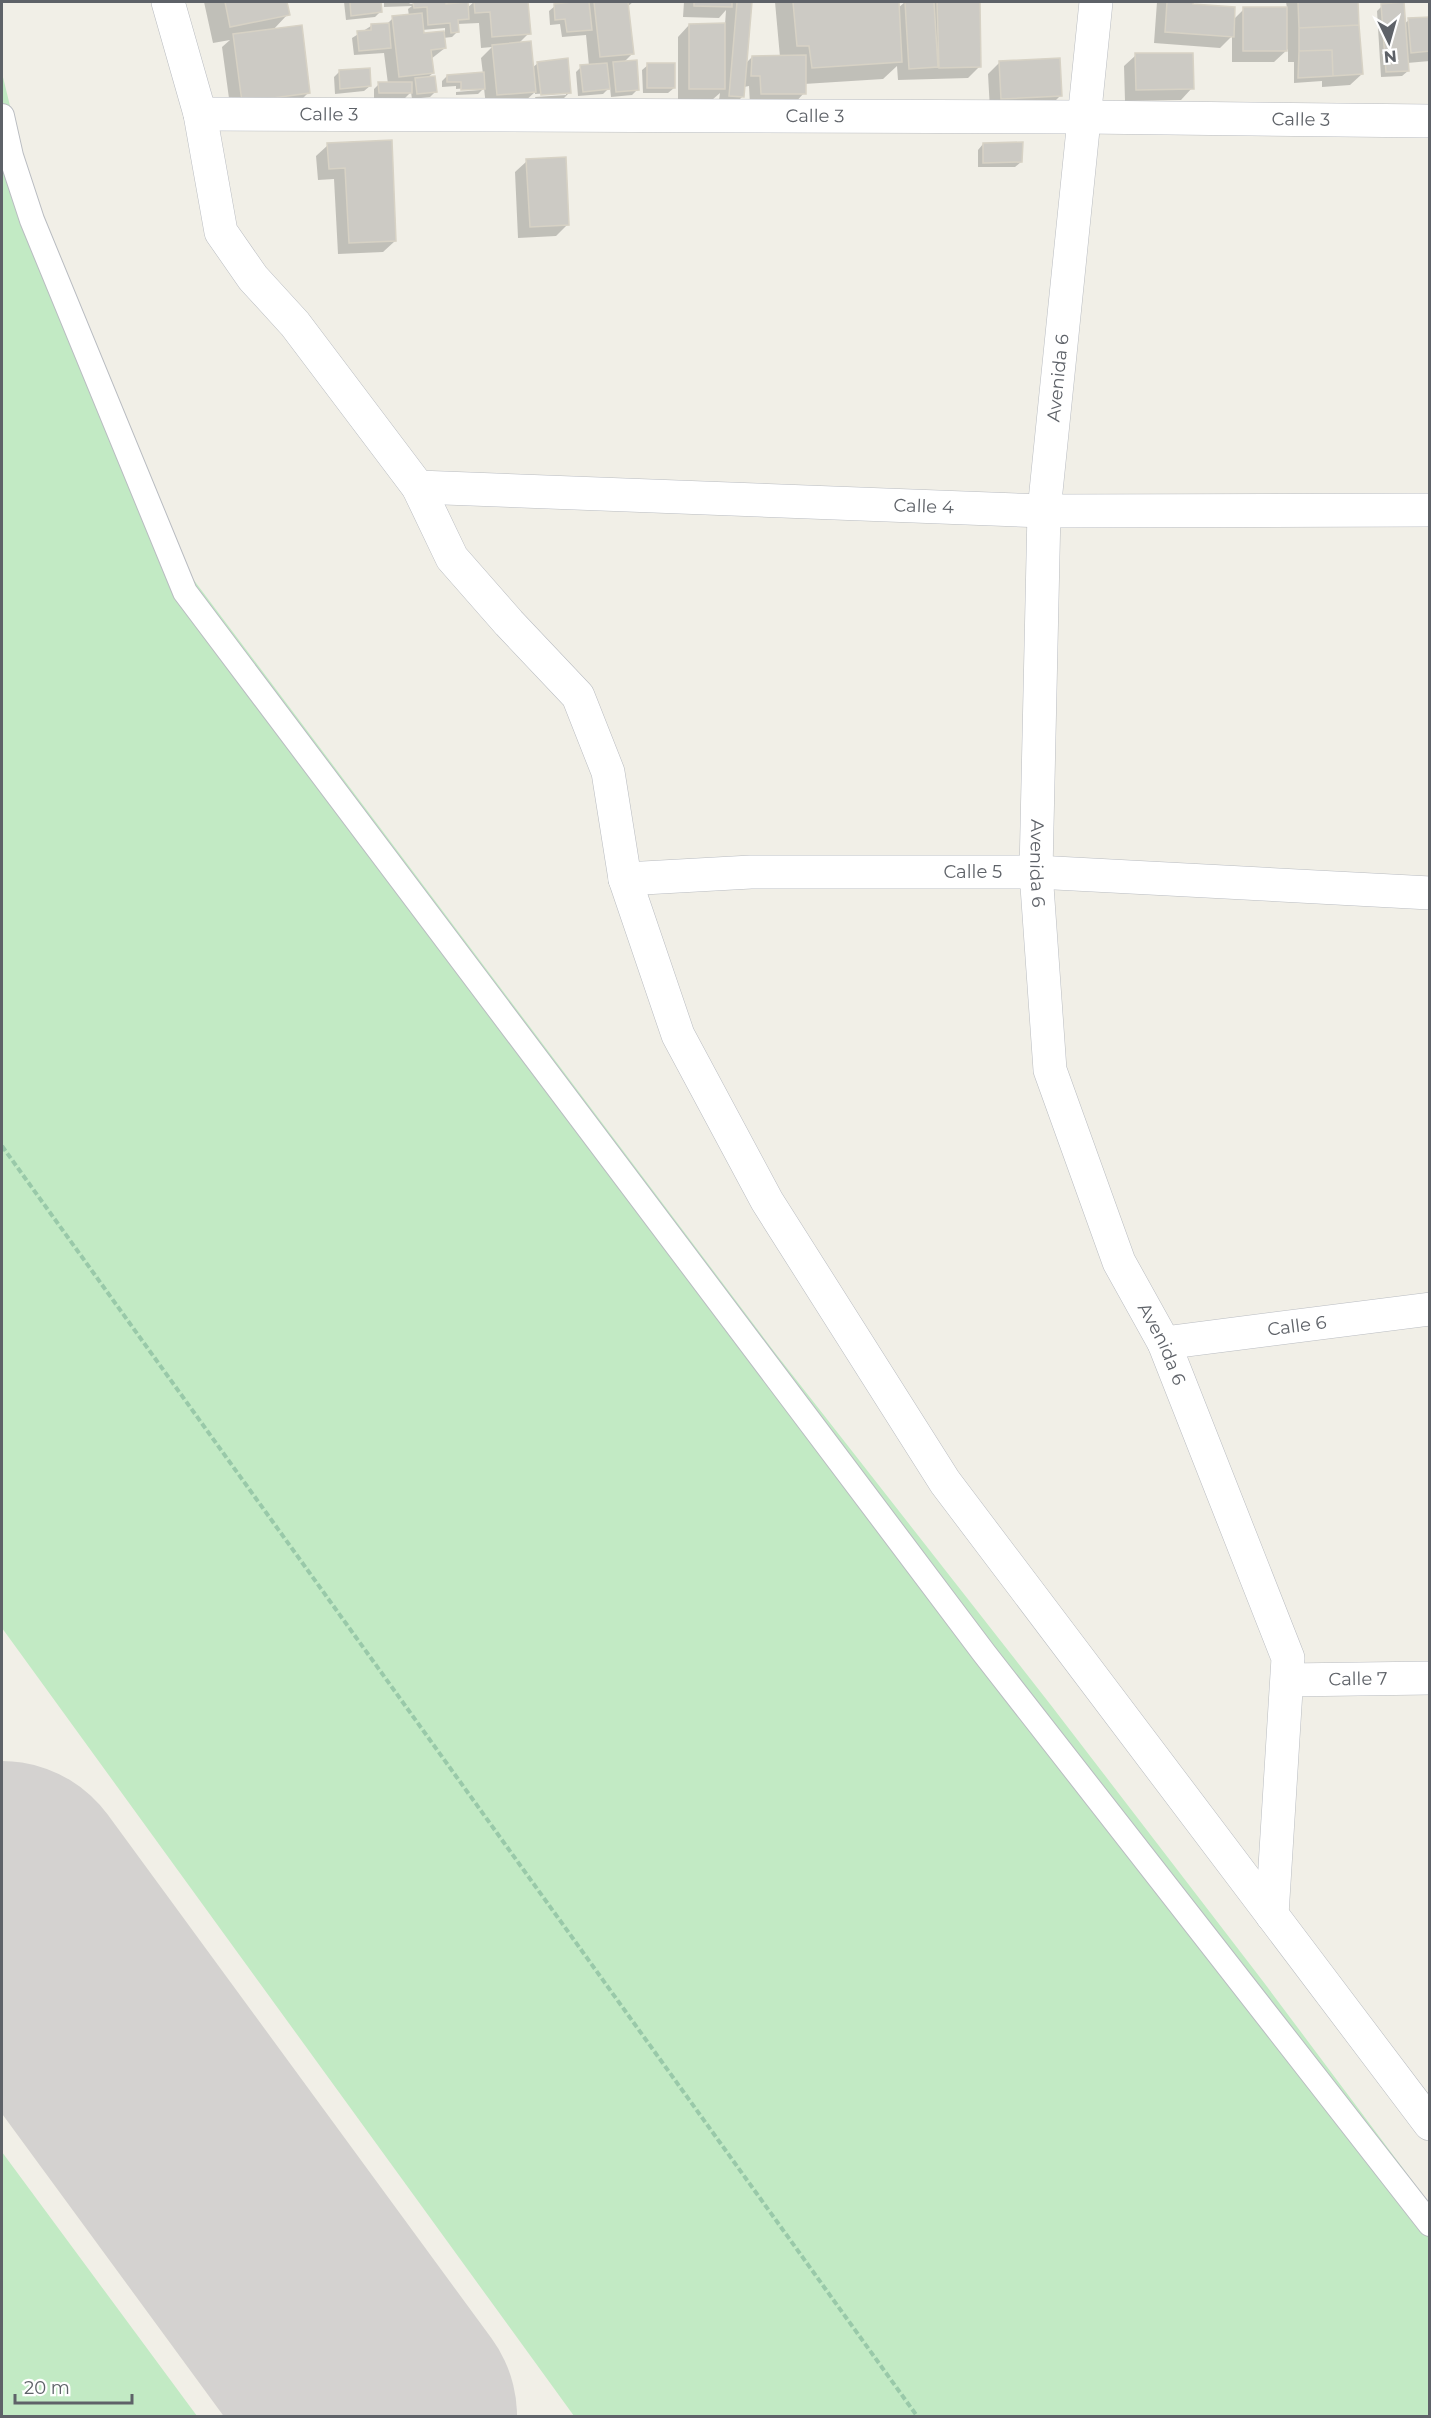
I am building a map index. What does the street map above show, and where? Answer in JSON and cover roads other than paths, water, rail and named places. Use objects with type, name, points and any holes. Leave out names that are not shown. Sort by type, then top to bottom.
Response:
[{"type":"street","points":[[168,2],[200,114],[222,232],[253,278],[295,324],[418,487],[452,558],[578,696],[608,772],[625,879],[678,1035],[767,1201],[945,1482],[1430,2124]]},
{"type":"street","name":"Avenida 6","points":[[1096,2],[1044,511],[1035,872],[1050,1070],[1119,1262],[1164,1343],[1288,1658],[1272,1915]]},
{"type":"street","name":"Calle 3","points":[[200,114],[1084,117],[1430,121]]},
{"type":"street","name":"Calle 4","points":[[418,487],[1044,511],[1430,510]]},
{"type":"street","name":"Calle 5","points":[[625,879],[752,872],[1035,872],[1430,893]]},
{"type":"street","name":"Calle 6","points":[[1164,1343],[1430,1309]]},
{"type":"street","name":"Calle 7","points":[[1288,1680],[1430,1678]]},
{"type":"lane","points":[[2,116],[11,156],[32,220],[185,592],[984,1653],[1430,2224]]}]
